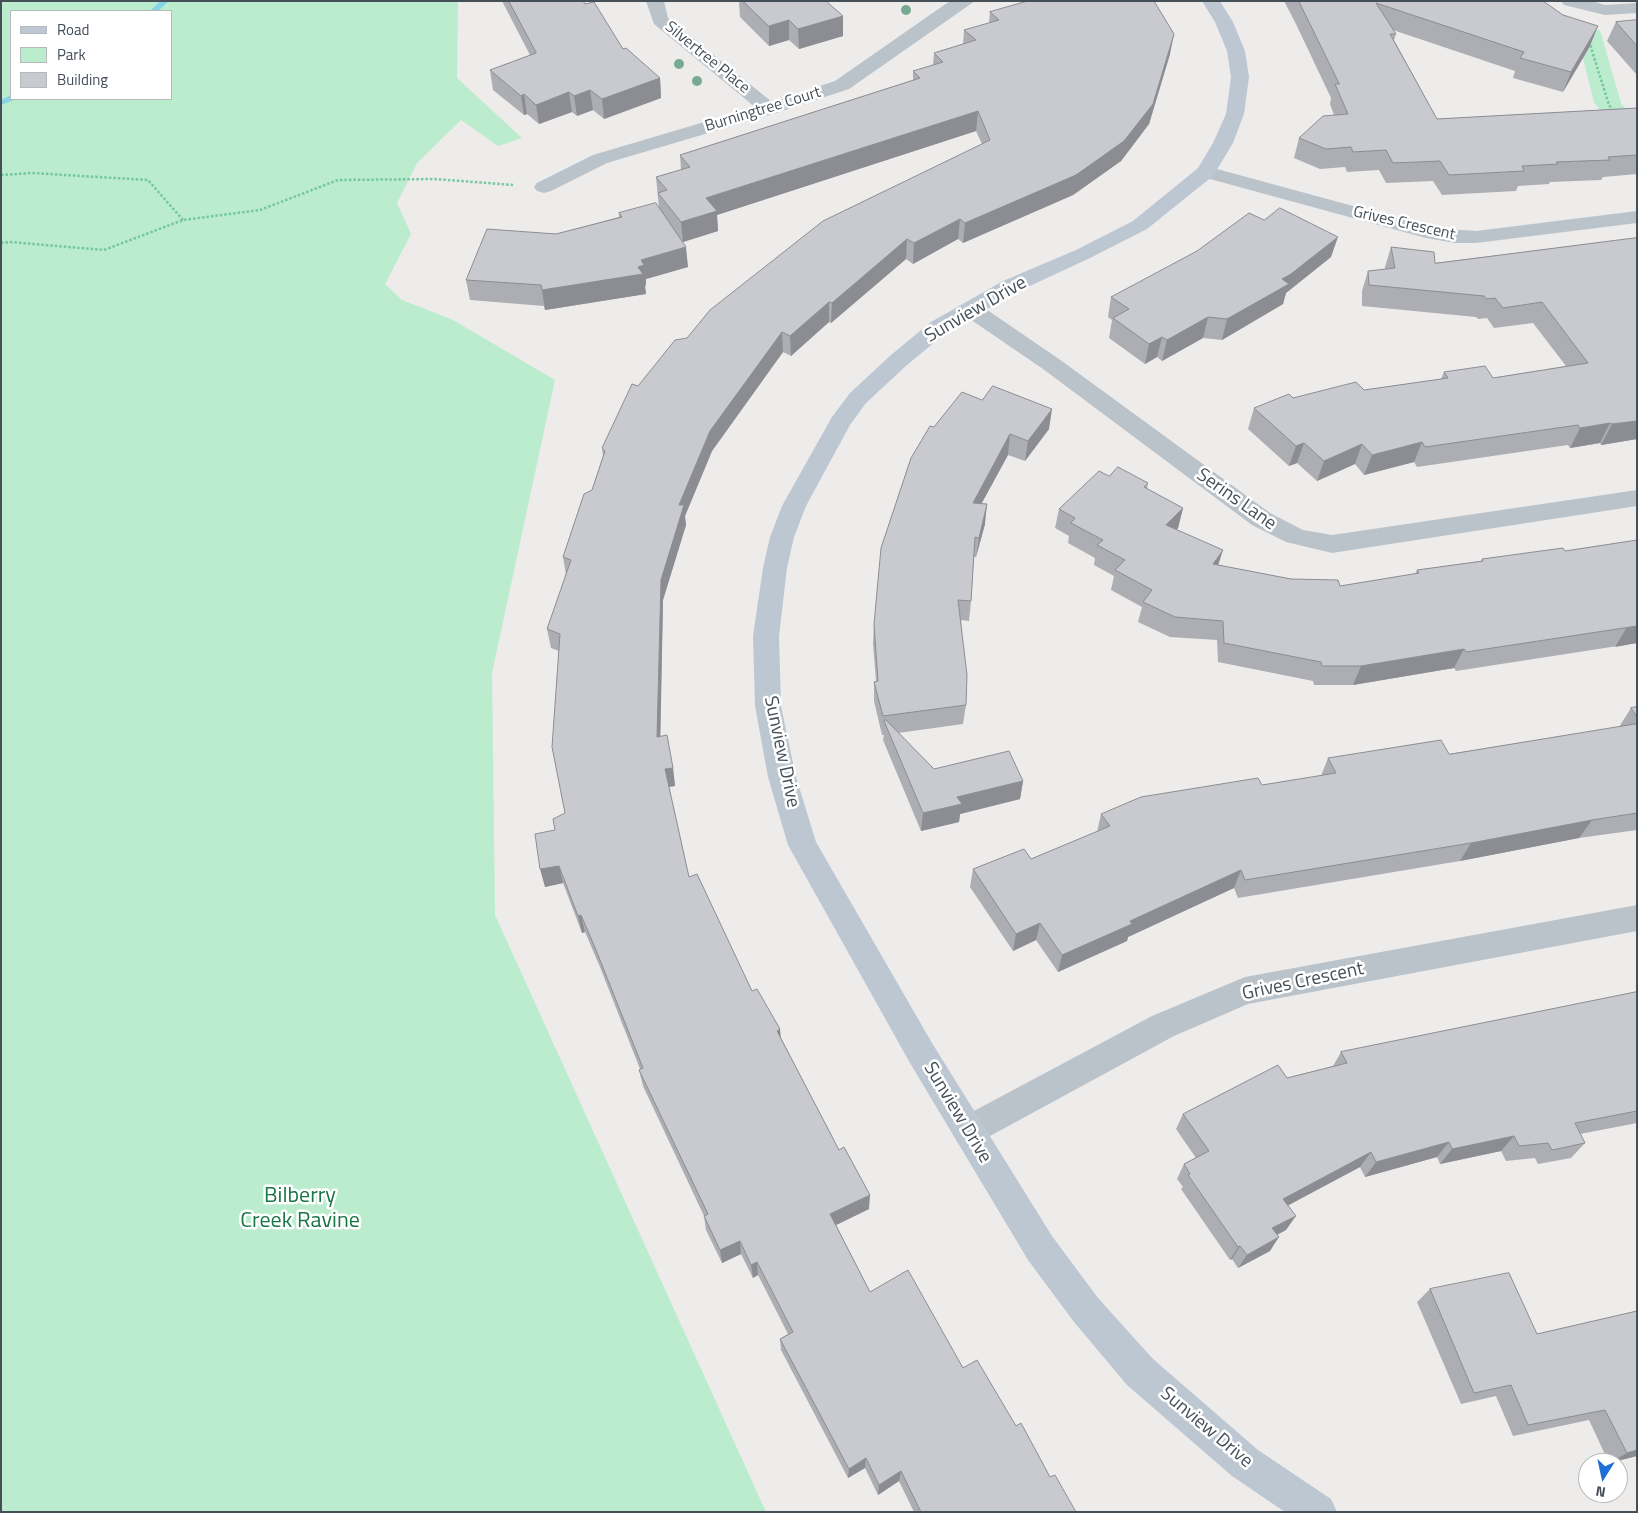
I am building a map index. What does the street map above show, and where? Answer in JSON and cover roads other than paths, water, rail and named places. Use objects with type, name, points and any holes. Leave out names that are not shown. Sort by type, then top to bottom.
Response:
[{"type":"street","name":"Silvertree Place","points":[[655,1],[660,20],[769,109]]},
{"type":"street","name":"Burningtree Court","points":[[544,187],[600,158],[769,109],[842,85],[953,7],[966,1]]},
{"type":"street","name":"Sunview Drive","points":[[1211,1],[1224,22],[1236,50],[1240,76],[1235,114],[1223,143],[1206,172],[1140,225],[1083,254],[1011,286],[972,310],[939,327],[899,360],[858,398],[840,422],[794,506],[782,537],[775,568],[766,636],[768,706],[782,777],[802,845],[968,1130],[1046,1256],[1086,1310],[1140,1372],[1245,1463],[1318,1512]]},
{"type":"street","points":[[1570,1],[1588,7],[1622,10],[1637,8]]},
{"type":"street","name":"Grives Crescent","points":[[1206,172],[1433,234],[1455,237],[1476,237],[1637,217]]},
{"type":"street","name":"Serins Lane","points":[[972,310],[1051,364],[1260,519],[1282,532],[1307,541],[1332,544],[1637,498]]},
{"type":"street","name":"Grives Crescent","points":[[968,1130],[1163,1026],[1245,991],[1637,918]]},
{"type":"waterway","points":[[155,10],[165,1]]},
{"type":"waterway","points":[[1,103],[10,98]]},
{"type":"park label","name":"Bilberry Creek Ravine","points":[[300,1210]]}]
